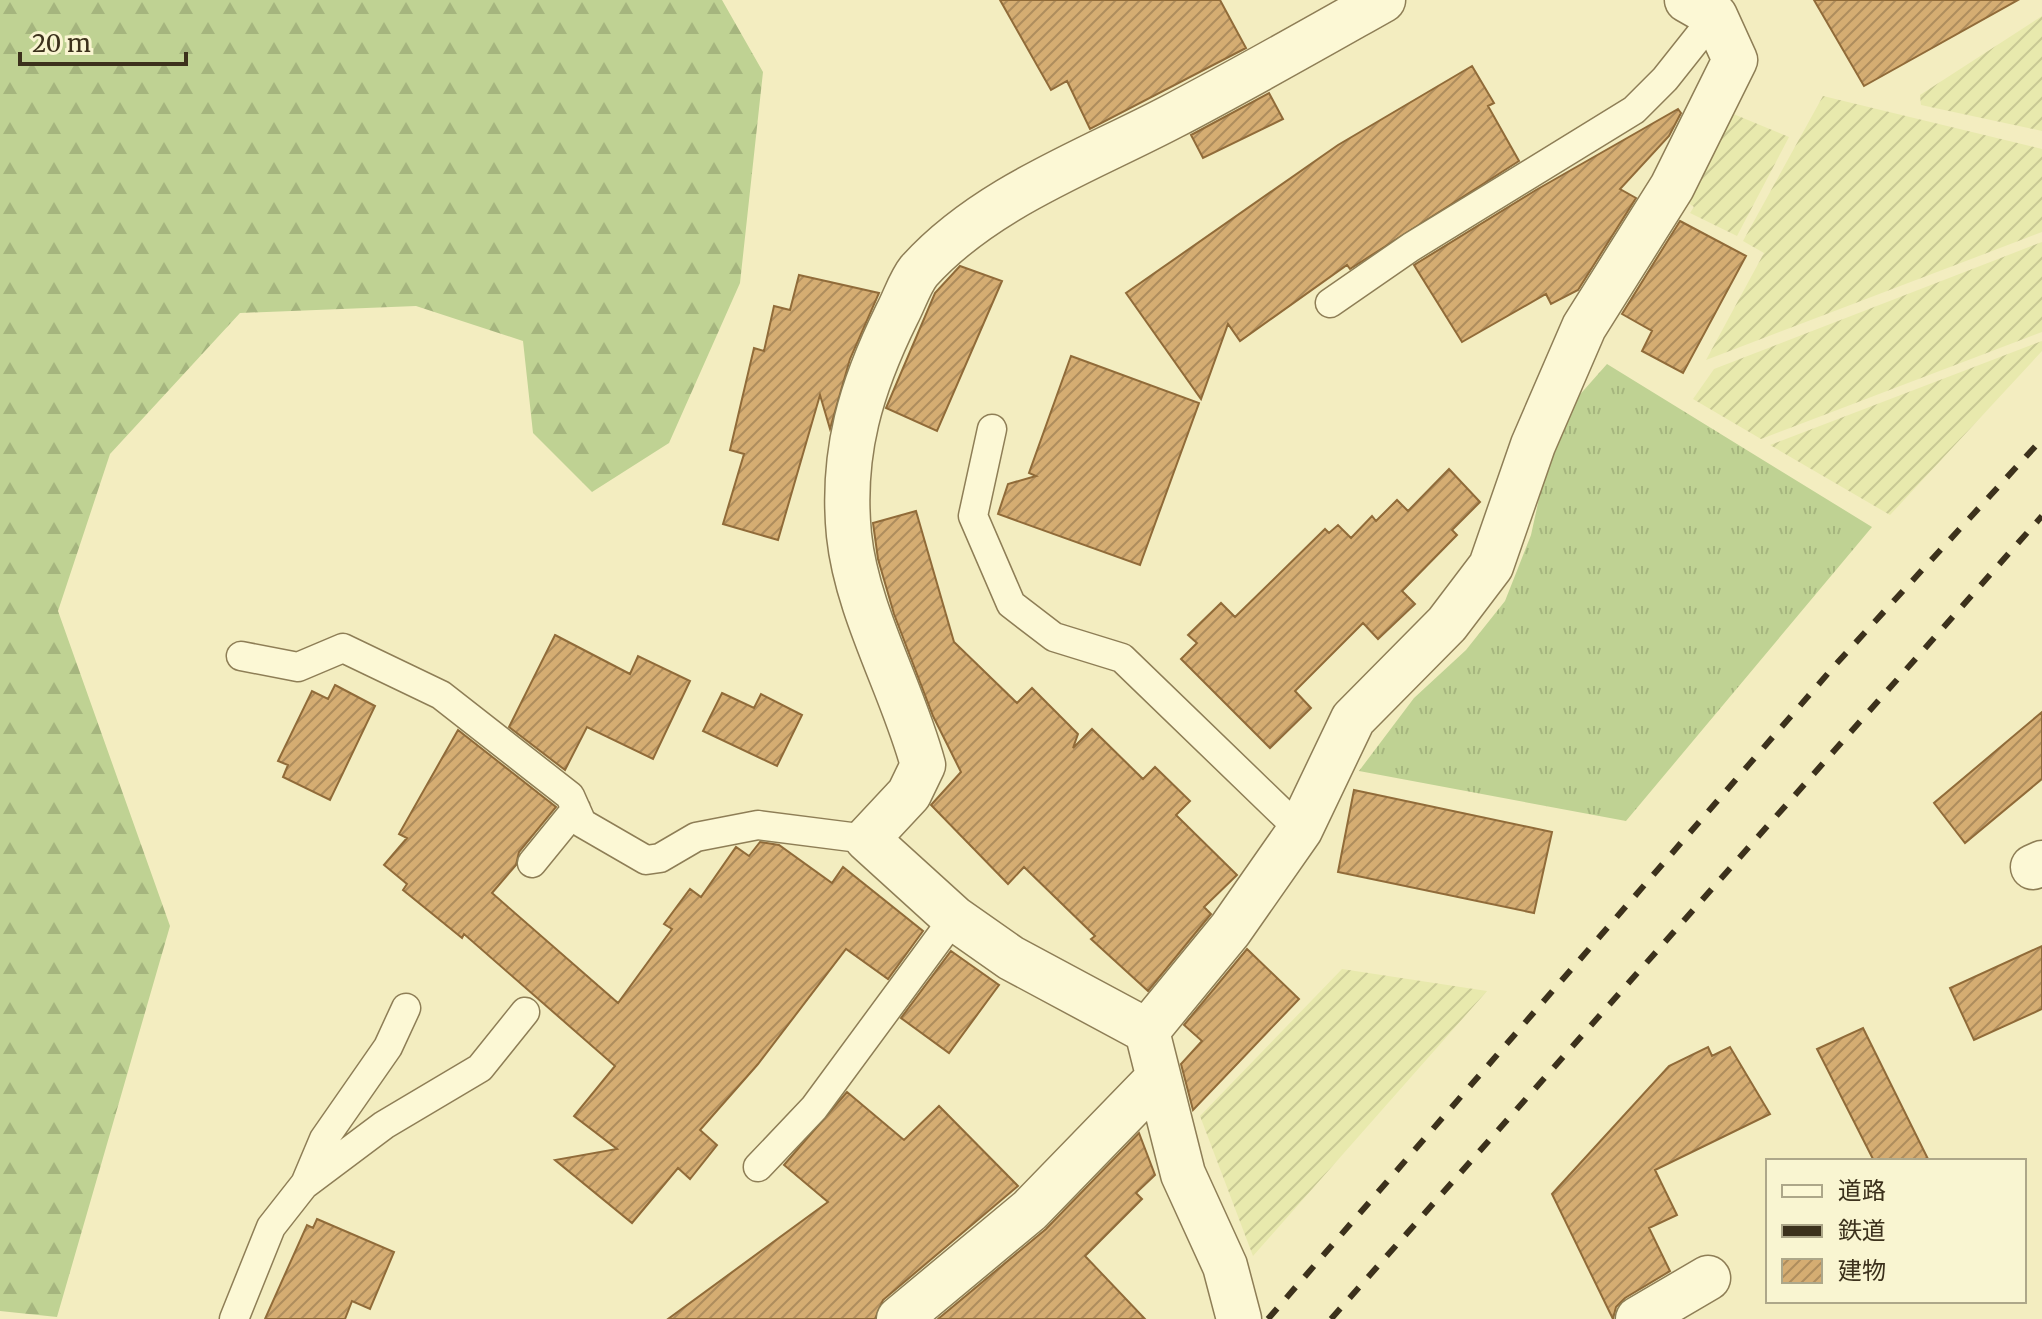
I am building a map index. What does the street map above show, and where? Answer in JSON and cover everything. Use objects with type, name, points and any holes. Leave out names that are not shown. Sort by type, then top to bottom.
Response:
[{"type":"street","points":[[1147,1031],[1011,958],[954,918],[867,839],[909,794],[923,765],[865,604],[849,538],[848,493],[854,421],[883,342],[918,273],[957,238],[1023,191],[1171,117],[1383,0]]},
{"type":"street","points":[[1147,1031],[1230,930],[1300,830],[1353,719],[1447,624],[1491,566],[1533,445],[1584,327],[1672,187],[1735,60],[1710,5]]},
{"type":"street","points":[[1147,1031],[1183,1174],[1225,1266],[1239,1319]]},
{"type":"street","points":[[899,1319],[1030,1210],[1157,1079]]},
{"type":"street","points":[[1638,1319],[1708,1278]]},
{"type":"lane","points":[[1330,303],[1411,247],[1634,110],[1665,79],[1710,5]]},
{"type":"lane","points":[[992,429],[973,516],[1011,604],[1054,637],[1122,658],[1300,830]]},
{"type":"lane","points":[[241,656],[298,667],[343,648],[371,659],[441,695],[570,796],[582,823],[646,860],[660,858],[696,837],[758,825],[867,839]]},
{"type":"lane","points":[[532,863],[576,809]]},
{"type":"lane","points":[[758,1167],[814,1108],[954,918]]},
{"type":"lane","points":[[234,1319],[271,1227],[304,1185],[324,1139],[388,1047],[406,1008]]},
{"type":"lane","points":[[304,1185],[384,1125],[480,1068],[525,1012]]},
{"type":"green space","points":[[0,0],[722,0],[763,72],[740,283],[669,443],[592,492],[533,433],[523,341],[416,306],[240,313],[110,454],[58,611],[170,926],[57,1317],[0,1311]]},
{"type":"green space","points":[[2042,16],[2042,131],[1921,105],[1920,95]]},
{"type":"green space","points":[[1823,96],[2042,149],[2042,232],[1706,360],[1764,253],[1743,241]]},
{"type":"green space","points":[[1731,113],[1789,137],[1737,236],[1690,213],[1694,207],[1683,199]]},
{"type":"green space","points":[[2042,242],[2042,332],[1761,439],[1693,399],[1714,369]]},
{"type":"green space","points":[[2042,341],[2042,351],[1890,515],[1770,445]]},
{"type":"green space","points":[[1607,364],[1872,527],[1626,821],[1359,771],[1414,698],[1466,650],[1505,601],[1531,535],[1547,462],[1576,399]]},
{"type":"green space","points":[[1342,969],[1487,991],[1253,1256],[1200,1116]]},
{"type":"building","points":[[1000,0],[1220,0],[1246,48],[1090,129],[1067,81],[1051,90]]},
{"type":"building","points":[[1814,0],[2018,0],[1864,86]]},
{"type":"building","points":[[1472,66],[1494,103],[1488,106],[1519,161],[1350,269],[1347,265],[1240,341],[1228,324],[1201,399],[1126,293],[1338,145]]},
{"type":"building","points":[[1269,93],[1283,119],[1203,158],[1191,135]]},
{"type":"building","points":[[1678,109],[1681,113],[1669,136],[1620,189],[1636,198],[1578,290],[1551,304],[1546,294],[1462,342],[1414,265],[1536,190]]},
{"type":"building","points":[[1680,221],[1746,256],[1683,373],[1642,351],[1652,331],[1622,314]]},
{"type":"building","points":[[960,266],[1002,281],[937,431],[886,408],[935,293]]},
{"type":"building","points":[[799,275],[879,293],[850,359],[830,429],[820,395],[778,540],[723,524],[744,454],[730,450],[754,348],[764,351],[774,306],[790,310]]},
{"type":"building","points":[[1071,356],[1199,403],[1140,565],[998,514],[1008,484],[1036,476],[1029,473]]},
{"type":"building","points":[[1449,469],[1480,502],[1452,530],[1457,535],[1402,591],[1415,604],[1378,639],[1363,623],[1295,691],[1311,708],[1270,748],[1181,659],[1197,643],[1188,635],[1221,603],[1235,617],[1325,529],[1329,533],[1338,525],[1351,538],[1372,516],[1376,521],[1397,500],[1408,511]]},
{"type":"building","points":[[916,511],[954,642],[1017,703],[1032,688],[1078,734],[1073,748],[1092,729],[1143,779],[1155,767],[1190,801],[1176,815],[1237,875],[1204,907],[1211,914],[1148,991],[1091,939],[1095,936],[1024,867],[1008,884],[931,805],[961,772],[933,716],[894,614],[878,559],[873,523]]},
{"type":"building","points":[[555,635],[630,674],[638,656],[690,681],[653,759],[587,727],[565,770],[509,727]]},
{"type":"building","points":[[335,685],[375,706],[330,800],[283,777],[288,765],[278,761],[312,691],[328,699]]},
{"type":"building","points":[[722,693],[754,708],[761,694],[802,715],[777,766],[703,731]]},
{"type":"building","points":[[2042,712],[2042,779],[1965,843],[1934,803]]},
{"type":"building","points":[[458,730],[556,807],[519,852],[516,865],[492,893],[618,1003],[672,929],[664,924],[690,889],[701,897],[736,847],[749,856],[760,842],[779,845],[832,883],[843,867],[923,931],[888,979],[846,949],[758,1064],[700,1130],[717,1145],[690,1179],[678,1168],[632,1223],[555,1160],[617,1149],[574,1116],[615,1066],[464,934],[462,938],[403,890],[407,884],[384,865],[407,838],[399,834]]},
{"type":"building","points":[[1354,790],[1552,832],[1534,913],[1338,872]]},
{"type":"building","points":[[2042,946],[2042,1009],[1974,1040],[1950,988]]},
{"type":"building","points":[[1247,949],[1299,999],[1193,1110],[1181,1064],[1202,1041],[1184,1025]]},
{"type":"building","points":[[951,951],[999,985],[949,1053],[901,1018]]},
{"type":"building","points":[[1863,1028],[1928,1159],[1873,1159],[1817,1049]]},
{"type":"building","points":[[1708,1047],[1712,1056],[1730,1047],[1770,1114],[1655,1170],[1677,1215],[1649,1228],[1670,1271],[1625,1298],[1616,1307],[1613,1319],[1552,1194],[1669,1066]]},
{"type":"building","points":[[847,1092],[904,1140],[939,1106],[1018,1186],[883,1300],[875,1319],[668,1319],[828,1202],[784,1165]]},
{"type":"building","points":[[1139,1133],[1155,1175],[1136,1193],[1142,1199],[1085,1256],[1145,1319],[938,1319],[1046,1229]]},
{"type":"building","points":[[317,1219],[394,1252],[370,1309],[352,1301],[345,1319],[265,1319],[307,1225],[313,1228]]},
{"type":"railway","points":[[1268,1319],[1837,663],[2042,439]]},
{"type":"railway","points":[[1331,1319],[2042,516]]}]
